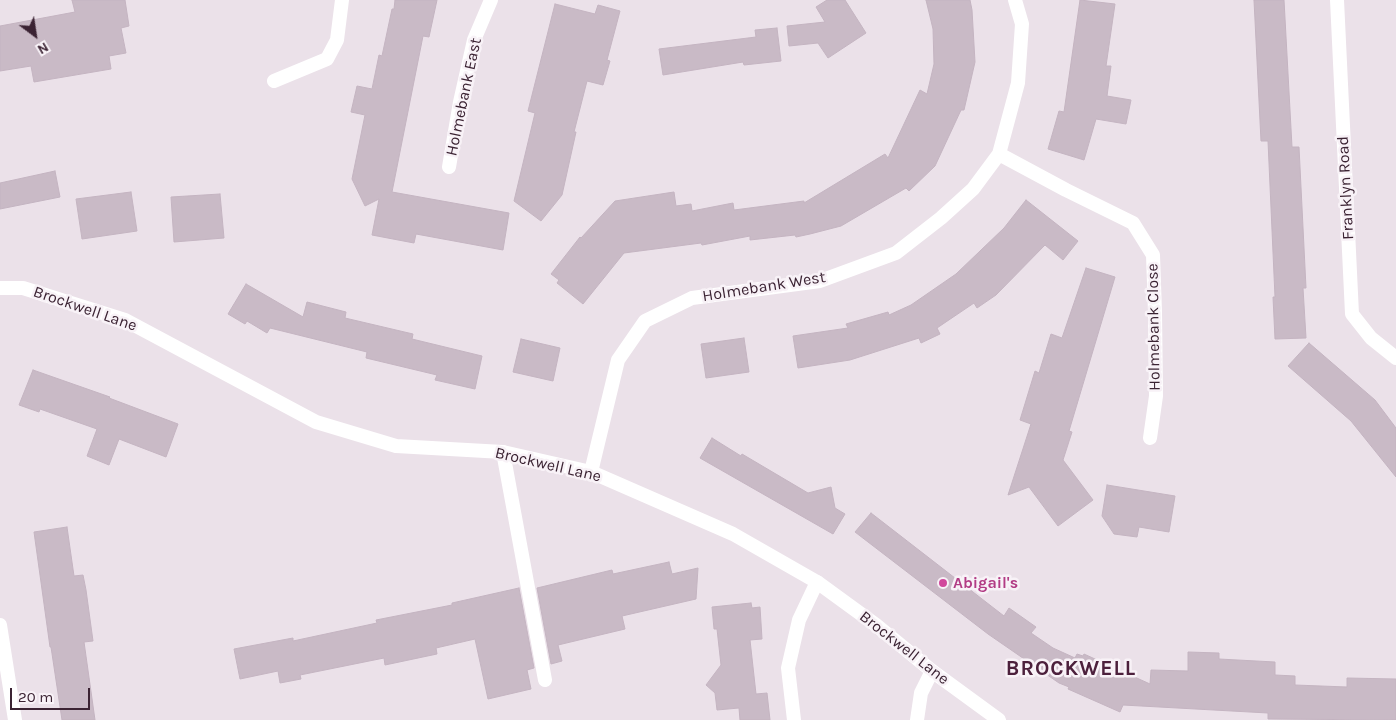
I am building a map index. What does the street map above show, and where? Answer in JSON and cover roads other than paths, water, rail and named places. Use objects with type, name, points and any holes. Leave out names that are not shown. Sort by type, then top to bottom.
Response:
[{"type":"street","points":[[274,81],[327,59],[337,40],[342,0]]},
{"type":"street","name":"Holmebank East","points":[[448,167],[474,40],[491,0]]},
{"type":"street","name":"Holmebank West","points":[[591,472],[618,360],[645,322],[692,298],[820,281],[896,253],[941,218],[973,189],[998,154],[1018,83],[1022,24],[1016,0]]},
{"type":"street","name":"Franklyn Road","points":[[1337,0],[1352,314],[1371,338],[1396,358]]},
{"type":"street","name":"Holmebank Close","points":[[998,154],[1133,223],[1153,255],[1156,396],[1150,438]]},
{"type":"street","name":"Brockwell Lane","points":[[0,288],[23,288],[125,320],[316,422],[396,446],[503,452],[591,472],[733,534],[817,582],[999,720]]},
{"type":"street","points":[[503,452],[545,680]]},
{"type":"street","points":[[794,720],[788,668],[799,620],[817,582]]},
{"type":"street","points":[[0,625],[15,720]]},
{"type":"street","points":[[917,720],[921,693],[932,671]]},
{"type":"place","name":"Abigail's","points":[[943,583]]},
{"type":"district","name":"BROCKWELL","points":[[1071,669]]}]
